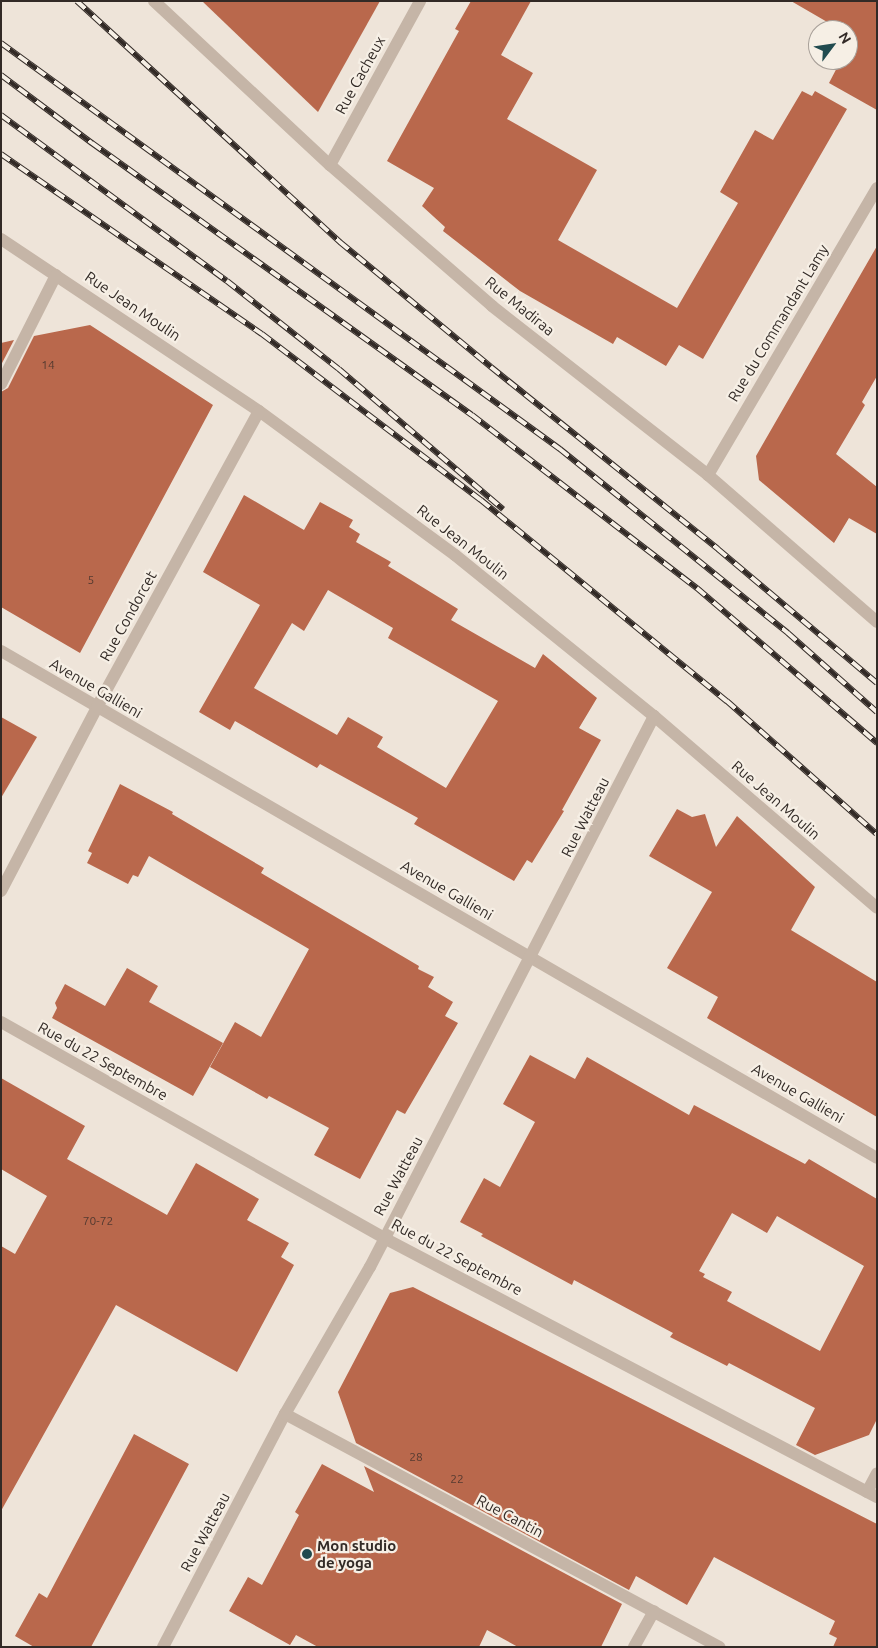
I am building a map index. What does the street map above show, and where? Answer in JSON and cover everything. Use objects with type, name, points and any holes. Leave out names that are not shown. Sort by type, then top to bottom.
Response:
[{"type":"street","name":"Rue Madiraa","points":[[154,1],[330,165],[492,306],[708,475],[877,622]]},
{"type":"street","name":"Rue Cacheux","points":[[330,165],[420,1]]},
{"type":"street","name":"Rue du Commandant Lamy","points":[[708,475],[877,188]]},
{"type":"street","name":"Rue Jean Moulin","points":[[1,239],[259,411],[455,555],[654,716],[877,908]]},
{"type":"street","points":[[1,384],[56,275]]},
{"type":"street","name":"Rue Condorcet","points":[[1,891],[97,707],[259,411]]},
{"type":"street","name":"Avenue Gallieni","points":[[1,651],[877,1158]]},
{"type":"street","name":"Rue Watteau","points":[[163,1647],[285,1414],[370,1267],[654,716]]},
{"type":"street","name":"Rue du 22 Septembre","points":[[1,1022],[384,1238],[872,1494]]},
{"type":"street","name":"Rue Cantin","points":[[285,1414],[719,1647]]},
{"type":"street","points":[[872,1494],[877,1473]]},
{"type":"street","points":[[634,1647],[654,1611]]},
{"type":"building","points":[[202,1],[380,1],[318,112]]},
{"type":"building","points":[[471,1],[531,1],[501,55],[533,73],[507,119],[597,170],[558,240],[677,308],[738,203],[720,192],[755,130],[773,140],[802,91],[812,96],[815,91],[847,109],[703,359],[679,345],[666,366],[617,337],[613,344],[520,291],[443,231],[445,227],[422,206],[434,188],[387,161],[459,31],[455,29]]},
{"type":"building","points":[[791,1],[877,1],[877,110],[829,83],[836,70],[858,70],[858,20],[824,20]]},
{"type":"building","points":[[877,246],[877,376],[862,402],[865,405],[836,454],[877,487],[877,534],[849,518],[834,543],[759,480],[756,456]]},
{"type":"building","points":[[90,325],[213,405],[80,653],[1,607],[1,392],[8,388],[34,336]]},
{"type":"building","points":[[14,340],[1,365],[1,343]]},
{"type":"building","points":[[244,495],[304,530],[320,502],[353,520],[349,527],[360,534],[356,542],[391,562],[388,566],[458,609],[451,620],[535,668],[543,654],[597,698],[579,728],[601,740],[562,810],[564,811],[532,863],[527,860],[514,881],[414,824],[418,818],[320,764],[317,768],[235,721],[230,730],[199,712],[260,605],[203,572]],"holes":[[[328,590],[393,628],[388,638],[498,701],[446,788],[377,747],[383,737],[348,717],[337,735],[254,688],[292,623],[304,631]]]},
{"type":"building","points":[[1,717],[37,737],[1,798]]},
{"type":"building","points":[[120,784],[173,812],[172,814],[264,868],[261,873],[419,966],[418,969],[434,977],[428,987],[453,1002],[445,1016],[458,1023],[405,1114],[397,1110],[360,1179],[314,1155],[329,1128],[269,1096],[267,1099],[210,1067],[235,1022],[261,1037],[309,949],[149,856],[138,877],[133,875],[128,884],[87,863],[92,853],[88,851]]},
{"type":"building","points":[[677,809],[692,817],[705,814],[716,847],[737,816],[815,887],[791,930],[877,982],[877,1117],[707,1018],[718,997],[667,968],[712,892],[649,856]]},
{"type":"building","points":[[127,968],[158,986],[149,1002],[223,1043],[193,1096],[52,1018],[57,1008],[55,1003],[65,984],[105,1006]]},
{"type":"building","points":[[530,1055],[575,1079],[587,1057],[689,1115],[694,1105],[805,1164],[809,1159],[877,1199],[877,1419],[869,1435],[815,1455],[796,1445],[815,1408],[729,1363],[727,1366],[670,1337],[673,1333],[574,1280],[572,1285],[481,1236],[483,1234],[460,1222],[484,1178],[500,1187],[535,1122],[503,1104]],"holes":[[[732,1213],[767,1233],[777,1216],[864,1266],[820,1351],[727,1301],[732,1292],[703,1277],[705,1274],[699,1271]]]},
{"type":"building","points":[[1,1078],[85,1126],[67,1159],[167,1215],[196,1163],[259,1199],[247,1220],[289,1243],[281,1257],[294,1265],[237,1372],[116,1305],[1,1511],[1,1246],[15,1254],[47,1196],[1,1169]]},
{"type":"building","points":[[413,1287],[877,1524],[877,1647],[833,1647],[837,1638],[829,1634],[835,1621],[714,1557],[687,1605],[636,1576],[629,1590],[356,1443],[338,1392],[390,1293]]},
{"type":"building","points":[[134,1434],[189,1464],[91,1647],[34,1647],[15,1636],[39,1593],[47,1598]]},
{"type":"building","points":[[322,1464],[374,1492],[364,1466],[622,1604],[601,1647],[518,1647],[487,1630],[479,1647],[318,1647],[296,1635],[290,1645],[229,1611],[248,1577],[262,1585],[299,1515],[295,1512]]},
{"type":"railway","points":[[77,1],[340,242],[491,367],[718,549],[877,683]]},
{"type":"railway","points":[[1,43],[560,449],[788,633],[877,712]]},
{"type":"railway","points":[[1,75],[92,143],[472,415],[697,588],[877,743]]},
{"type":"railway","points":[[1,115],[227,281],[339,369],[503,509]]},
{"type":"railway","points":[[1,154],[262,334],[481,500],[727,701],[877,834]]},
{"type":"place","name":"Mon studio de yoga","points":[[307,1554]]}]
